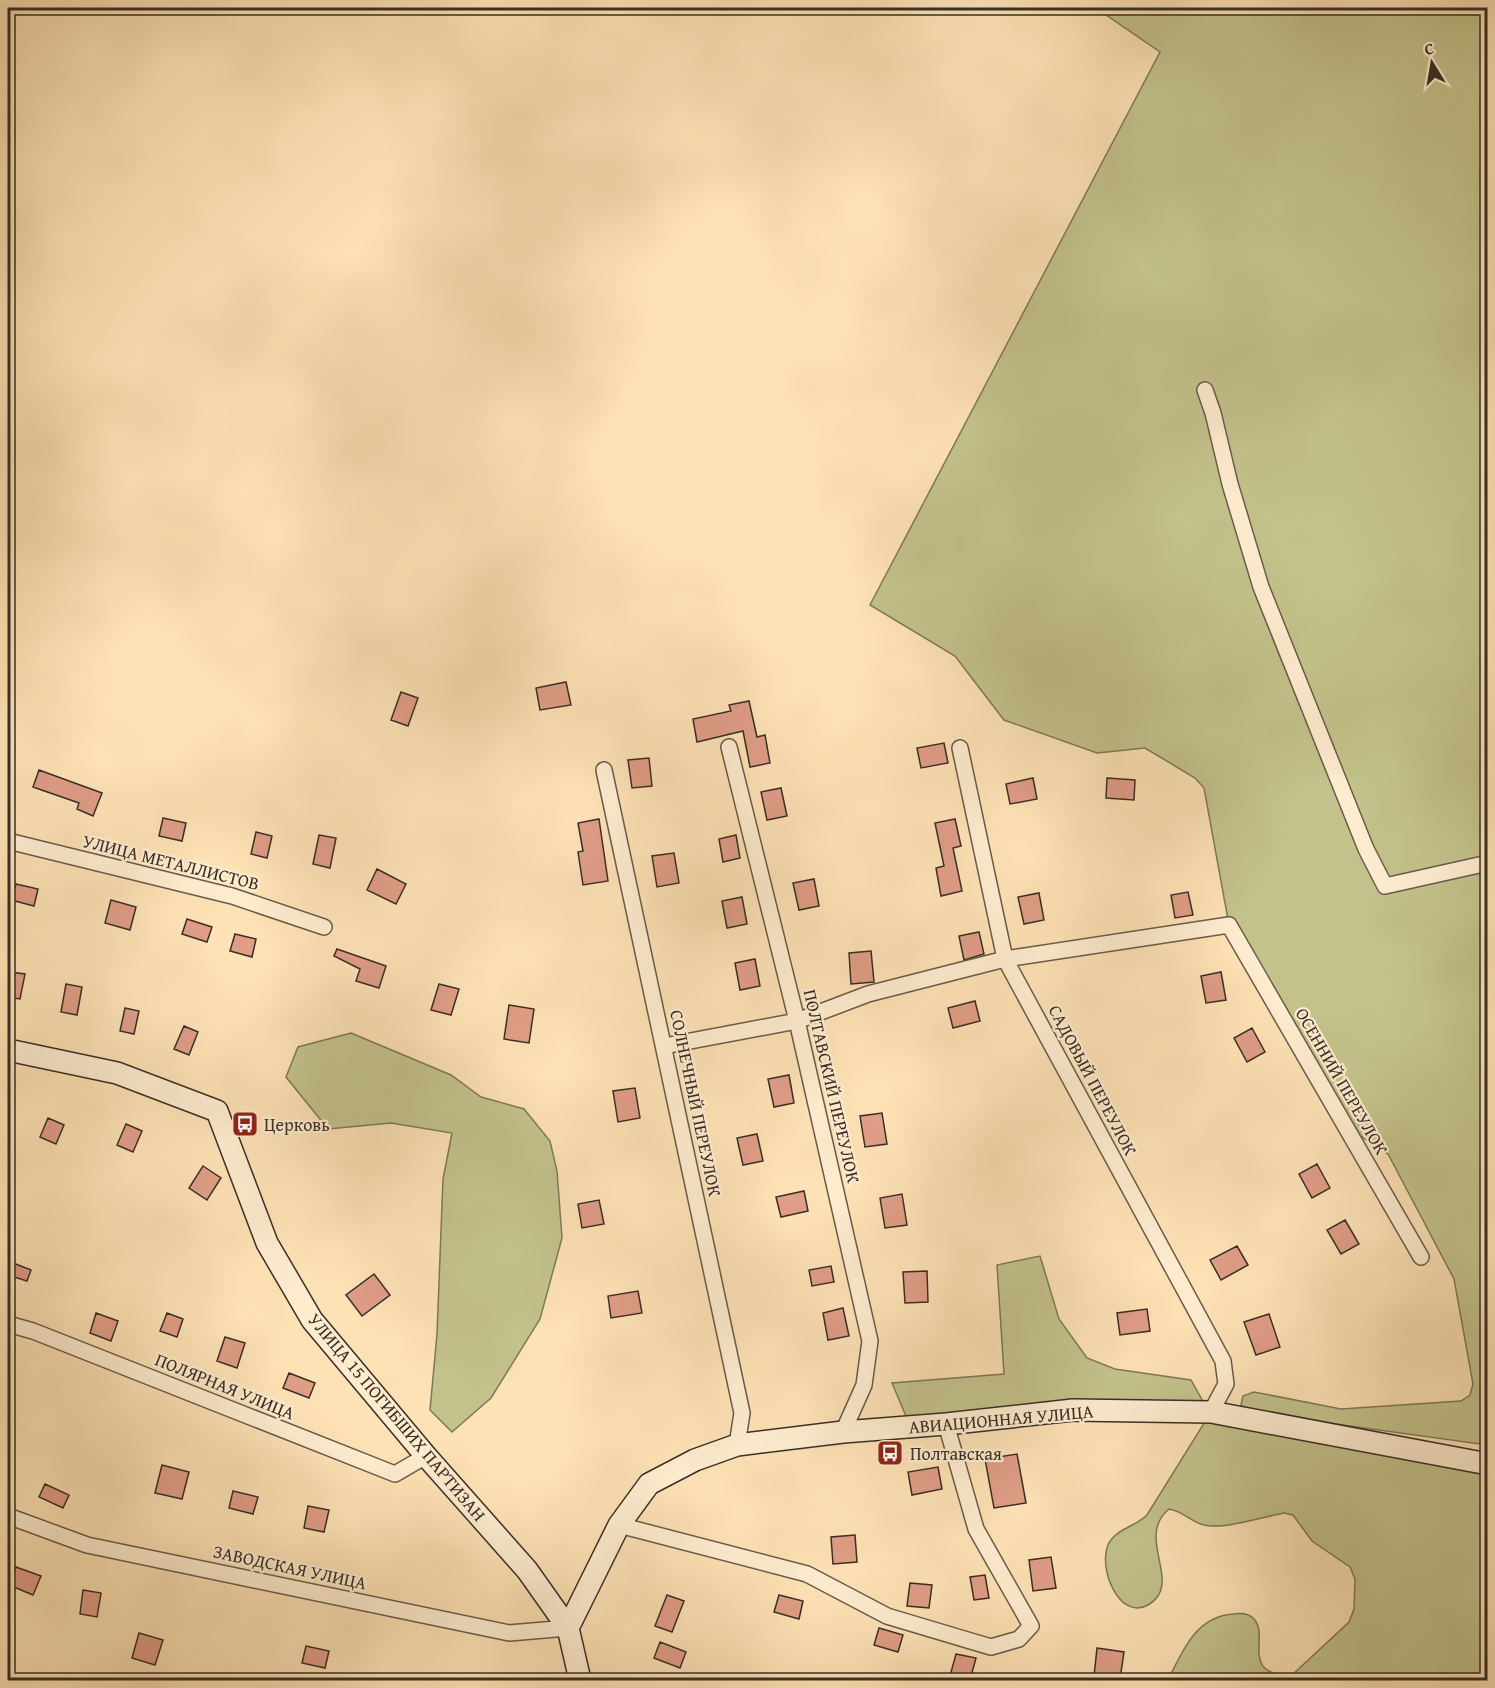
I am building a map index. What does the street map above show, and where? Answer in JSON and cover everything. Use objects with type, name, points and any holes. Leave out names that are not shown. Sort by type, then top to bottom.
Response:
[{"type":"street","points":[[1205,390],[1261,587],[1366,849],[1385,886],[1488,863]]},
{"type":"street","name":"ПОЛТАВСКИЙ ПЕРЕУЛОК","points":[[729,747],[797,1021],[870,1341],[864,1385],[843,1432]]},
{"type":"street","name":"САДОВЫЙ ПЕРЕУЛОК","points":[[960,748],[1005,959],[1223,1361],[1226,1384],[1211,1412]]},
{"type":"street","name":"СОЛНЕЧНЫЙ ПЕРЕУЛОК","points":[[604,770],[742,1413],[737,1445]]},
{"type":"street","name":"УЛИЦА МЕТАЛЛИСТОВ","points":[[8,841],[232,896],[324,927]]},
{"type":"street","name":"ОСЕННИЙ ПЕРЕУЛОК","points":[[1005,959],[1229,924],[1421,1257]]},
{"type":"street","points":[[663,1046],[797,1021],[868,994],[1005,959]]},
{"type":"street","name":"УЛИЦА 15 ПОГИБШИХ ПАРТИЗАН","points":[[8,1050],[117,1073],[218,1112],[267,1243],[312,1320],[426,1456],[527,1570],[568,1628],[580,1680]]},
{"type":"street","name":"ПОЛЯРНАЯ УЛИЦА","points":[[8,1324],[33,1331],[395,1474],[426,1456]]},
{"type":"street","name":"АВИАЦИОННАЯ УЛИЦА","points":[[568,1628],[619,1525],[649,1484],[695,1460],[737,1445],[843,1432],[946,1424],[1073,1410],[1211,1412],[1488,1464]]},
{"type":"street","points":[[619,1525],[807,1574],[887,1616],[992,1647],[1019,1638],[1031,1626],[976,1529],[946,1424]]},
{"type":"street","name":"ЗАВОДСКАЯ УЛИЦА","points":[[8,1516],[87,1545],[508,1633],[568,1628]]},
{"type":"shaded area","points":[[1096,8],[1487,8],[1487,1445],[1249,1412],[1241,1405],[1243,1396],[1254,1392],[1341,1409],[1461,1401],[1470,1395],[1473,1384],[1454,1279],[1388,1154],[1345,1126],[1229,925],[1204,788],[1195,778],[1145,748],[1097,753],[1004,720],[955,656],[870,605],[1160,52]]},
{"type":"shaded area","points":[[351,1033],[451,1075],[481,1097],[524,1109],[550,1141],[557,1171],[562,1238],[540,1319],[491,1398],[452,1432],[430,1410],[437,1334],[443,1179],[452,1133],[391,1123],[328,1129],[286,1077],[298,1047]]},
{"type":"shaded area","points":[[1040,1256],[1059,1319],[1087,1358],[1115,1369],[1191,1380],[1205,1405],[908,1421],[892,1383],[1004,1374],[997,1265]]},
{"type":"shaded area","points":[[1211,1412],[1487,1460],[1487,1680],[1168,1680],[1192,1637],[1209,1622],[1220,1617],[1241,1614],[1252,1617],[1258,1627],[1261,1662],[1266,1669],[1275,1674],[1291,1676],[1349,1622],[1354,1609],[1355,1579],[1350,1567],[1312,1541],[1293,1515],[1284,1513],[1212,1526],[1199,1524],[1169,1509],[1160,1521],[1156,1533],[1162,1573],[1162,1585],[1158,1596],[1148,1605],[1138,1608],[1128,1606],[1113,1590],[1106,1566],[1108,1545],[1115,1535],[1147,1515]]},
{"type":"building","points":[[566,682],[571,705],[540,710],[536,688]]},
{"type":"building","points":[[401,692],[418,698],[408,726],[391,720]]},
{"type":"building","points":[[749,701],[757,737],[765,735],[770,763],[750,767],[743,731],[697,742],[693,719],[731,711],[729,705]]},
{"type":"building","points":[[944,743],[948,763],[921,768],[917,748]]},
{"type":"building","points":[[649,758],[652,786],[632,788],[628,760]]},
{"type":"building","points":[[39,770],[102,793],[93,816],[77,809],[79,803],[33,787]]},
{"type":"building","points":[[1033,778],[1037,799],[1010,804],[1006,784]]},
{"type":"building","points":[[1107,778],[1135,780],[1134,800],[1106,798]]},
{"type":"building","points":[[781,788],[787,816],[767,820],[761,792]]},
{"type":"building","points":[[163,818],[186,823],[182,841],[159,836]]},
{"type":"building","points":[[599,819],[608,881],[583,885],[578,852],[583,851],[578,823]]},
{"type":"building","points":[[955,819],[961,846],[953,848],[962,891],[941,896],[936,868],[944,866],[935,823]]},
{"type":"building","points":[[256,832],[272,836],[267,858],[251,854]]},
{"type":"building","points":[[319,835],[336,838],[330,868],[313,864]]},
{"type":"building","points":[[736,835],[740,858],[723,862],[719,839]]},
{"type":"building","points":[[674,853],[679,883],[657,887],[652,856]]},
{"type":"building","points":[[377,869],[406,884],[396,904],[367,890]]},
{"type":"building","points":[[814,879],[819,906],[799,910],[793,883]]},
{"type":"building","points":[[16,884],[38,889],[34,906],[11,900]]},
{"type":"building","points":[[1188,892],[1193,915],[1175,918],[1171,895]]},
{"type":"building","points":[[1039,893],[1044,920],[1024,924],[1018,897]]},
{"type":"building","points":[[742,897],[747,924],[727,928],[722,901]]},
{"type":"building","points":[[111,900],[136,907],[130,930],[105,923]]},
{"type":"building","points":[[187,919],[212,927],[207,942],[182,934]]},
{"type":"building","points":[[979,932],[984,954],[964,960],[959,936]]},
{"type":"building","points":[[235,934],[256,939],[252,957],[230,951]]},
{"type":"building","points":[[337,949],[386,966],[379,988],[356,981],[360,969],[334,956]]},
{"type":"building","points":[[871,951],[874,982],[851,984],[849,953]]},
{"type":"building","points":[[755,959],[760,986],[740,990],[735,963]]},
{"type":"building","points":[[10,972],[25,974],[20,999],[8,997]]},
{"type":"building","points":[[1221,972],[1226,1000],[1206,1003],[1201,976]]},
{"type":"building","points":[[66,984],[82,987],[77,1015],[61,1012]]},
{"type":"building","points":[[439,984],[459,989],[451,1015],[431,1010]]},
{"type":"building","points":[[975,1001],[980,1021],[953,1028],[948,1008]]},
{"type":"building","points":[[509,1005],[534,1009],[529,1043],[504,1039]]},
{"type":"building","points":[[125,1008],[139,1011],[134,1034],[120,1031]]},
{"type":"building","points":[[184,1026],[198,1032],[189,1055],[174,1049]]},
{"type":"building","points":[[1252,1028],[1265,1052],[1247,1062],[1234,1038]]},
{"type":"building","points":[[789,1075],[794,1103],[774,1107],[768,1079]]},
{"type":"building","points":[[635,1088],[640,1118],[618,1122],[613,1091]]},
{"type":"building","points":[[882,1113],[887,1144],[865,1147],[860,1116]]},
{"type":"building","points":[[48,1118],[64,1125],[56,1144],[40,1137]]},
{"type":"building","points":[[126,1124],[142,1131],[133,1152],[117,1145]]},
{"type":"building","points":[[757,1134],[763,1161],[743,1165],[737,1138]]},
{"type":"building","points":[[1317,1164],[1330,1188],[1312,1198],[1299,1174]]},
{"type":"building","points":[[203,1166],[221,1178],[207,1200],[189,1188]]},
{"type":"building","points":[[804,1191],[808,1211],[781,1217],[776,1197]]},
{"type":"building","points":[[902,1194],[907,1225],[885,1228],[880,1198]]},
{"type":"building","points":[[599,1200],[604,1224],[582,1228],[578,1204]]},
{"type":"building","points":[[1345,1220],[1359,1244],[1341,1254],[1327,1230]]},
{"type":"building","points":[[1237,1246],[1248,1265],[1221,1280],[1210,1260]]},
{"type":"building","points":[[8,1261],[31,1270],[27,1281],[8,1275]]},
{"type":"building","points":[[831,1266],[834,1282],[812,1286],[809,1270]]},
{"type":"building","points":[[927,1271],[928,1302],[905,1303],[903,1272]]},
{"type":"building","points":[[374,1274],[390,1295],[362,1316],[346,1295]]},
{"type":"building","points":[[638,1291],[642,1313],[611,1318],[608,1296]]},
{"type":"building","points":[[843,1308],[849,1336],[828,1340],[823,1313]]},
{"type":"building","points":[[1147,1309],[1150,1331],[1120,1335],[1117,1313]]},
{"type":"building","points":[[96,1313],[118,1321],[111,1341],[90,1333]]},
{"type":"building","points":[[167,1313],[183,1319],[177,1337],[160,1331]]},
{"type":"building","points":[[1269,1314],[1280,1347],[1256,1355],[1244,1322]]},
{"type":"building","points":[[225,1337],[245,1343],[237,1368],[217,1361]]},
{"type":"building","points":[[289,1373],[315,1383],[309,1398],[283,1388]]},
{"type":"building","points":[[1017,1454],[1026,1503],[994,1508],[985,1459]]},
{"type":"building","points":[[162,1465],[189,1472],[182,1499],[155,1493]]},
{"type":"building","points":[[938,1467],[942,1489],[912,1495],[908,1472]]},
{"type":"building","points":[[45,1484],[69,1495],[63,1508],[39,1497]]},
{"type":"building","points":[[233,1491],[258,1497],[253,1514],[229,1508]]},
{"type":"building","points":[[308,1506],[329,1510],[324,1532],[304,1528]]},
{"type":"building","points":[[855,1535],[857,1562],[833,1564],[831,1537]]},
{"type":"building","points":[[1051,1557],[1056,1588],[1033,1591],[1029,1560]]},
{"type":"building","points":[[16,1567],[41,1576],[33,1595],[9,1585]]},
{"type":"building","points":[[985,1575],[989,1598],[974,1600],[970,1577]]},
{"type":"building","points":[[910,1583],[932,1585],[929,1608],[907,1606]]},
{"type":"building","points":[[83,1590],[101,1593],[97,1617],[80,1614]]},
{"type":"building","points":[[667,1595],[684,1601],[672,1632],[655,1626]]},
{"type":"building","points":[[779,1595],[803,1601],[799,1619],[774,1612]]},
{"type":"building","points":[[879,1628],[903,1635],[898,1652],[874,1645]]},
{"type":"building","points":[[139,1633],[163,1640],[155,1665],[132,1658]]},
{"type":"building","points":[[660,1642],[686,1652],[680,1668],[654,1658]]},
{"type":"building","points":[[306,1646],[329,1651],[325,1668],[302,1663]]},
{"type":"building","points":[[1097,1648],[1124,1652],[1120,1679],[1094,1676]]},
{"type":"building","points":[[956,1654],[976,1658],[970,1680],[950,1676]]},
{"type":"place","name":"Церковь","points":[[245,1124]]},
{"type":"place","name":"Полтавская","points":[[890,1453]]}]
